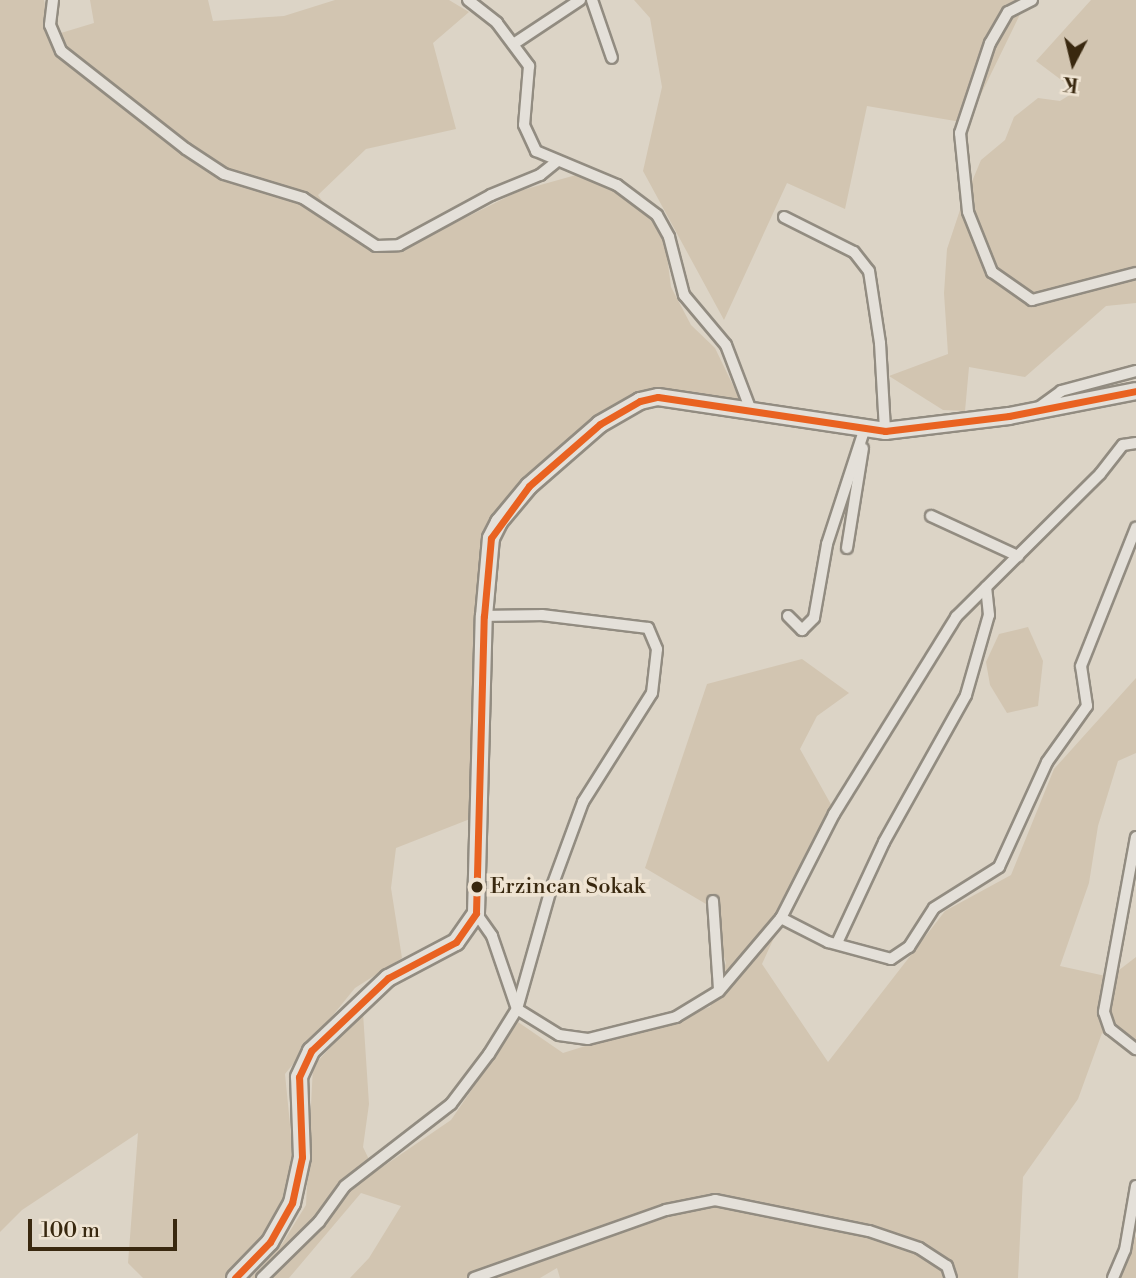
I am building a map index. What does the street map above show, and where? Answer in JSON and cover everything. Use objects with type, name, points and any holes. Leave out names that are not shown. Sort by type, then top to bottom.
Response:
[{"type":"main road","points":[[235,1278],[270,1242],[292,1203],[303,1157],[299,1077],[311,1051],[388,978],[456,942],[477,913],[484,616],[491,538],[499,522],[529,486],[600,424],[640,401],[658,397],[680,397],[752,413],[864,431],[886,431],[1033,412],[1136,391]]},
{"type":"street","points":[[53,0],[50,26],[61,51],[186,149],[225,174],[303,198],[376,246],[400,246],[491,195],[540,175],[556,162]]},
{"type":"street","points":[[468,0],[515,43],[529,66],[524,104],[526,134],[536,151],[556,162],[617,185],[657,215],[670,237],[684,295],[726,345],[752,413]]},
{"type":"street","points":[[515,43],[580,0]]},
{"type":"street","points":[[592,0],[612,58]]},
{"type":"street","points":[[1032,0],[1008,12],[990,43],[960,133],[968,212],[992,272],[1032,300],[1136,273]]},
{"type":"street","points":[[784,217],[854,252],[869,271],[880,342],[886,431]]},
{"type":"street","points":[[1033,412],[1061,391],[1136,371]]},
{"type":"street","points":[[847,548],[864,431]]},
{"type":"street","points":[[788,616],[802,630],[814,618],[827,544],[864,431]]},
{"type":"street","points":[[477,913],[492,936],[516,1009],[559,1035],[588,1039],[676,1017],[719,991],[780,918],[834,814],[956,617],[1100,474],[1123,445],[1136,443]]},
{"type":"street","points":[[931,516],[1018,556]]},
{"type":"street","points":[[780,918],[879,959],[900,957],[934,908],[999,867],[1048,762],[1087,706],[1081,666],[1136,528]]},
{"type":"street","points":[[837,943],[884,842],[966,695],[989,615],[986,587]]},
{"type":"street","points":[[262,1278],[319,1222],[345,1186],[450,1104],[516,1009],[551,889],[583,802],[652,693],[657,649],[648,628],[542,615],[484,616]]},
{"type":"street","points":[[1136,837],[1104,1012],[1110,1029],[1136,1049]]},
{"type":"street","points":[[713,901],[721,972],[719,991]]},
{"type":"street","points":[[1113,1278],[1125,1250],[1136,1186]]},
{"type":"street","points":[[474,1278],[666,1210],[715,1200],[856,1228],[919,1248],[947,1266],[950,1278]]},
{"type":"shaded area","points":[[0,0],[44,0],[51,36],[94,23],[90,0],[208,0],[213,21],[284,16],[335,0],[449,0],[469,12],[433,43],[456,129],[366,149],[318,195],[334,218],[382,249],[397,252],[519,191],[576,175],[645,205],[664,232],[671,287],[691,325],[715,348],[741,402],[688,393],[640,394],[596,418],[525,479],[495,515],[478,614],[470,819],[396,848],[391,888],[402,958],[355,988],[285,1074],[294,1165],[276,1222],[229,1278],[143,1278],[128,1263],[138,1133],[22,1210],[0,1232]]},
{"type":"shaded area","points":[[634,0],[1027,0],[967,123],[867,106],[845,209],[787,183],[724,320],[643,171],[662,87],[650,18]]},
{"type":"shaded area","points":[[1091,0],[1136,0],[1136,303],[1106,306],[1025,377],[969,367],[965,411],[943,410],[889,376],[948,354],[944,293],[947,249],[960,210],[981,160],[1005,140],[1014,117],[1038,98],[1060,101],[1076,91],[1036,61]]},
{"type":"shaded area","points":[[1028,627],[1043,661],[1038,706],[1007,713],[990,685],[986,662],[999,634]]},
{"type":"shaded area","points":[[802,659],[849,693],[817,716],[800,749],[833,808],[762,964],[828,1062],[945,911],[1011,875],[1054,769],[1136,678],[1136,753],[1118,761],[1098,826],[1089,883],[1060,966],[1110,977],[1136,957],[1136,1050],[1102,1033],[1078,1099],[1023,1177],[1018,1278],[560,1278],[557,1268],[540,1278],[350,1278],[369,1258],[401,1206],[361,1193],[289,1278],[251,1278],[282,1244],[306,1205],[313,1066],[363,1013],[369,1104],[363,1147],[375,1172],[451,1120],[518,1022],[563,1053],[710,1007],[726,963],[706,904],[645,868],[707,684]]},
{"type":"shaded area","points":[[1136,1237],[1136,1278],[1112,1278],[1124,1245]]},
{"type":"transit line","points":[[235,1278],[270,1242],[292,1203],[302,1157],[299,1077],[311,1051],[388,978],[456,942],[476,913],[484,616],[491,538],[529,486],[600,424],[640,401],[658,397],[885,431],[1009,416],[1136,391]]},
{"type":"place","name":"Erzincan Sokak","points":[[477,887]]}]
